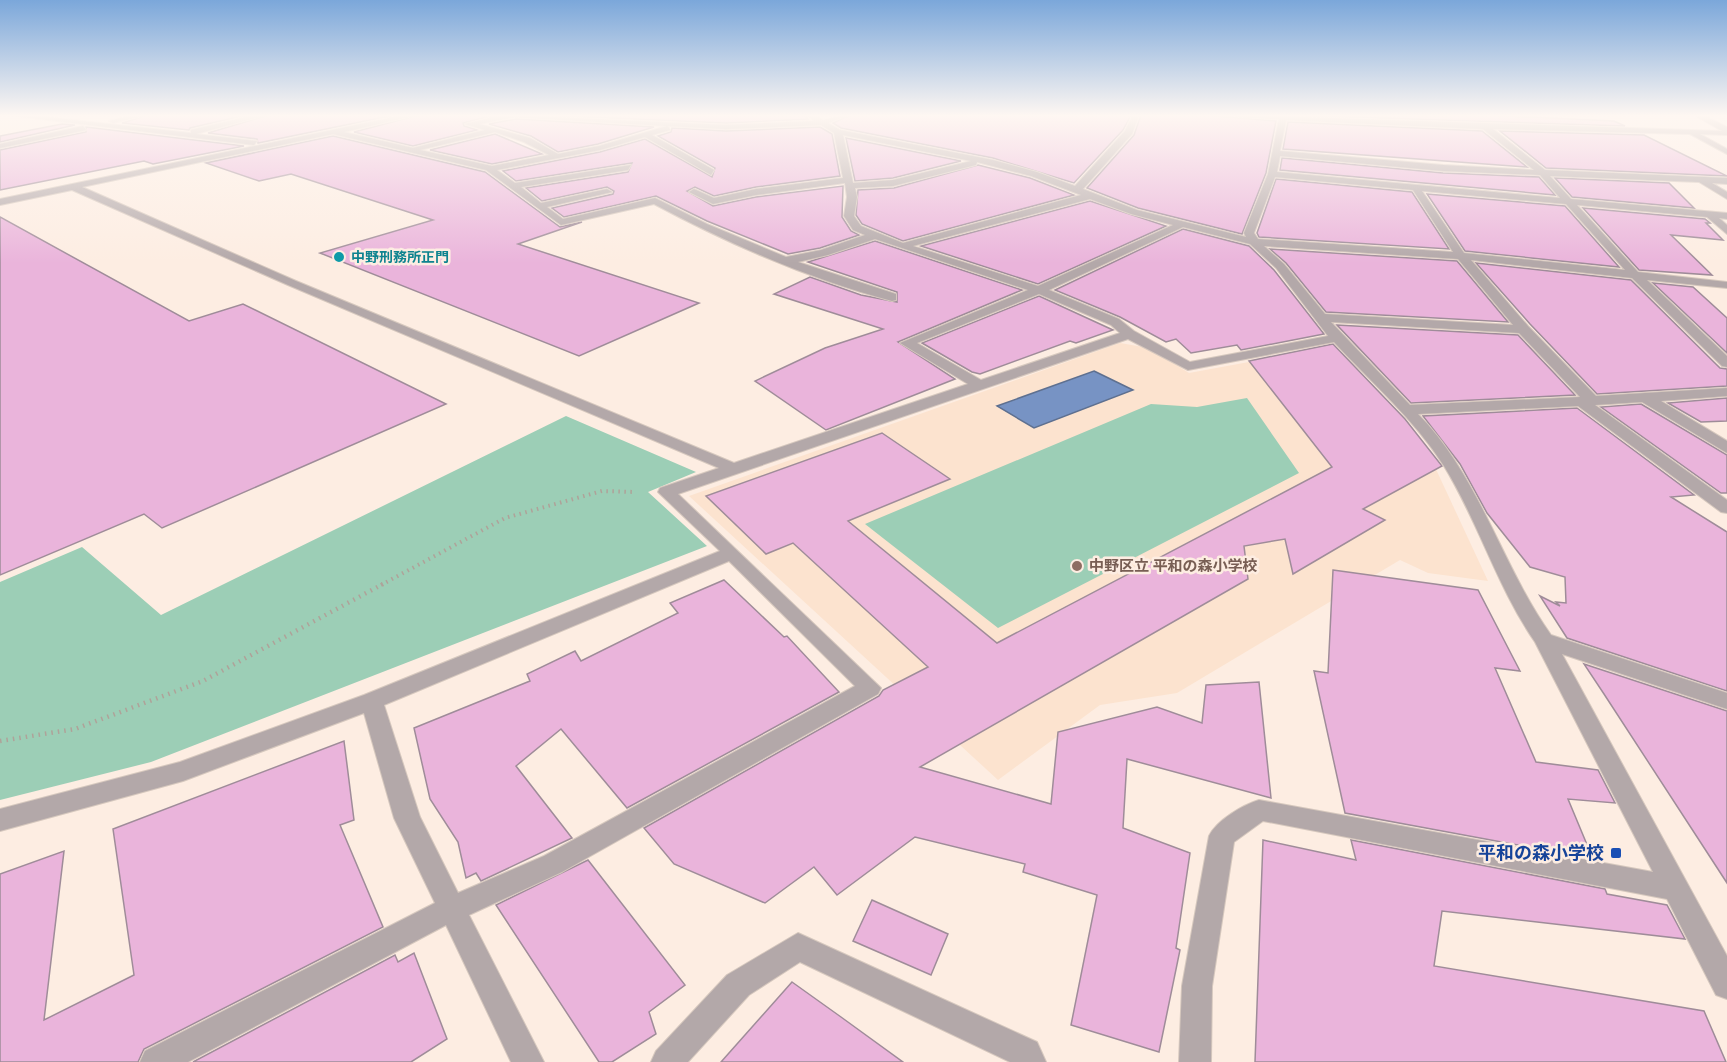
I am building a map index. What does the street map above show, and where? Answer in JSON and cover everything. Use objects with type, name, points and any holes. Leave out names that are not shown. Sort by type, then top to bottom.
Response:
[{"type":"street","points":[[0,202],[181,165]]},
{"type":"street","points":[[470,165],[490,170],[561,222],[655,201],[703,226],[785,261],[892,297]]},
{"type":"street","points":[[490,170],[518,165]]},
{"type":"street","points":[[698,165],[711,172],[695,175],[716,185]]},
{"type":"street","points":[[845,165],[852,197],[849,216],[857,228],[902,246],[1039,290],[1115,322],[1129,334],[1188,366],[1337,338]]},
{"type":"street","points":[[694,192],[713,201],[849,183],[893,183],[966,165]]},
{"type":"street","points":[[995,165],[1034,174],[1090,196],[1180,225],[1254,242],[1461,256],[1727,285]]},
{"type":"street","points":[[1076,191],[1100,165]]},
{"type":"street","points":[[1275,165],[1249,233],[1254,242],[1280,266],[1337,338],[1435,440],[1454,469],[1525,613],[1544,640],[1727,985]]},
{"type":"street","points":[[1405,165],[1727,181]]},
{"type":"street","points":[[1533,165],[1542,172],[1634,274],[1727,363]]},
{"type":"street","points":[[513,186],[628,167]]},
{"type":"street","points":[[1272,174],[1727,216]]},
{"type":"street","points":[[1700,179],[1727,196]]},
{"type":"street","points":[[74,187],[292,283],[734,469]]},
{"type":"street","points":[[1416,188],[1461,256],[1586,401],[1727,508]]},
{"type":"street","points":[[727,190],[738,196]]},
{"type":"street","points":[[539,206],[608,192]]},
{"type":"street","points":[[902,246],[1037,208],[1090,196]]},
{"type":"street","points":[[1708,214],[1727,231]]},
{"type":"street","points":[[980,385],[907,343],[1039,290],[1180,225]]},
{"type":"street","points":[[785,261],[824,253],[875,235]]},
{"type":"street","points":[[1323,318],[1524,328]]},
{"type":"street","points":[[156,1062],[412,927],[553,864],[870,688],[666,492],[1129,334]]},
{"type":"street","points":[[1406,410],[1727,392]]},
{"type":"street","points":[[1644,397],[1727,448]]},
{"type":"street","points":[[0,820],[183,771],[372,701],[732,553]]},
{"type":"street","points":[[1544,640],[1727,701]]},
{"type":"street","points":[[372,701],[407,818],[528,1062]]},
{"type":"street","points":[[1195,1062],[1197,986],[1222,836],[1259,810],[1675,888]]},
{"type":"street","points":[[668,1062],[738,985],[798,947],[1026,1053],[1030,1062]]},
{"type":"path","points":[[0,741],[75,729],[203,681],[505,518],[602,491],[666,492]]},
{"type":"shaded area","name":"中野区立 平和の森小学校","points":[[1120,343],[1149,348],[1189,373],[1303,352],[1434,465],[1488,581],[1428,573],[1400,560],[1177,693],[1100,705],[998,780],[689,496]]},
{"type":"green space","points":[[1247,398],[1299,473],[998,628],[865,524],[1151,404],[1197,407]]},
{"type":"green space","points":[[566,416],[696,472],[648,492],[707,546],[151,762],[0,800],[0,582],[82,547],[161,615]]},
{"type":"water","points":[[1094,371],[1133,390],[1034,428],[997,406]]},
{"type":"building","points":[[0,165],[126,165],[0,190]]},
{"type":"building","points":[[211,165],[454,165],[485,172],[560,227],[582,222],[518,244],[699,303],[579,356],[320,253],[433,220],[291,174],[259,181]]},
{"type":"building","points":[[536,165],[622,165],[516,181],[503,171]]},
{"type":"building","points":[[631,165],[690,165],[712,177],[715,168],[709,165],[838,165],[840,176],[756,187],[714,196],[695,187],[687,191],[713,206],[756,197],[843,186],[842,217],[851,231],[859,235],[820,248],[788,254],[707,221],[656,196],[564,217],[552,208],[613,194],[614,191],[607,187],[542,201],[526,188],[628,172]]},
{"type":"building","points":[[852,165],[947,165],[893,178],[855,181]]},
{"type":"building","points":[[978,165],[1030,178],[1074,195],[903,241],[862,224],[856,215],[858,190],[894,188]]},
{"type":"building","points":[[1014,165],[1091,165],[1074,183]]},
{"type":"building","points":[[1108,165],[1268,165],[1242,234],[1138,208],[1087,188]]},
{"type":"building","points":[[1281,165],[1352,165],[1443,173],[1539,177],[1555,195],[1280,170]]},
{"type":"building","points":[[1494,165],[1524,165],[1527,167]]},
{"type":"building","points":[[1542,165],[1704,165],[1727,176],[1546,168]]},
{"type":"building","points":[[1555,178],[1669,183],[1694,208],[1572,197]]},
{"type":"building","points":[[1276,179],[1412,192],[1449,249],[1259,237],[1257,233]]},
{"type":"building","points":[[1427,194],[1565,206],[1619,267],[1465,251]]},
{"type":"building","points":[[1090,201],[1166,226],[1038,284],[921,246]]},
{"type":"building","points":[[1583,208],[1705,219],[1710,223],[1706,223],[1723,240],[1671,235],[1712,275],[1639,270]]},
{"type":"building","points":[[0,217],[189,321],[243,304],[446,404],[162,528],[144,514],[0,575]]},
{"type":"building","points":[[1183,229],[1249,246],[1274,270],[1324,334],[1241,350],[1237,345],[1191,353],[1176,339],[1166,342],[1120,317],[1055,290]]},
{"type":"building","points":[[875,241],[1022,290],[898,342],[955,379],[826,430],[755,381],[825,348],[883,329],[774,294],[810,277],[861,295],[897,302],[897,292],[808,262]]},
{"type":"building","points":[[1270,249],[1457,261],[1508,322],[1326,312],[1286,263]]},
{"type":"building","points":[[1476,263],[1631,280],[1720,368],[1727,369],[1727,386],[1597,394]]},
{"type":"building","points":[[1653,283],[1693,287],[1727,318],[1727,353]]},
{"type":"building","points":[[1039,296],[1113,330],[1076,343],[1070,341],[980,374],[972,372],[922,343]]},
{"type":"building","points":[[1337,325],[1518,335],[1575,395],[1411,403]]},
{"type":"building","points":[[1333,344],[1405,419],[1442,466],[1363,509],[1385,520],[1293,574],[1285,539],[1244,546],[1248,579],[920,767],[1051,804],[1058,732],[1157,707],[1202,723],[1206,685],[1259,682],[1271,798],[1127,759],[1123,828],[1190,853],[1176,948],[1180,950],[1159,1052],[1071,1025],[1097,895],[1023,872],[1025,864],[915,837],[837,895],[814,867],[765,903],[674,864],[644,828],[879,696],[883,690],[928,667],[793,543],[766,554],[706,496],[882,433],[950,479],[848,521],[997,643],[1332,467],[1249,361]]},
{"type":"building","points":[[1727,398],[1727,421],[1701,422],[1668,403]]},
{"type":"building","points":[[1641,404],[1727,455],[1727,493],[1721,493],[1601,407]]},
{"type":"building","points":[[1577,408],[1694,495],[1671,497],[1727,532],[1727,691],[1567,638],[1540,596],[1560,606],[1556,602],[1566,603],[1565,577],[1530,567],[1487,513],[1460,464],[1423,416]]},
{"type":"building","points":[[1333,570],[1478,590],[1520,671],[1495,668],[1536,762],[1598,770],[1615,803],[1568,799],[1593,859],[1345,813],[1314,671],[1328,673]]},
{"type":"building","points":[[724,580],[784,637],[787,636],[839,692],[627,808],[561,729],[516,766],[572,838],[481,881],[476,873],[466,878],[458,842],[430,799],[414,728],[530,681],[527,674],[575,651],[581,661],[678,613],[670,603]]},
{"type":"building","points":[[1584,664],[1727,711],[1727,883],[1604,694]]},
{"type":"building","points":[[344,741],[354,820],[340,825],[383,927],[144,1049],[138,1062],[0,1062],[0,874],[64,851],[44,1020],[134,975],[113,829]]},
{"type":"building","points":[[1263,840],[1356,860],[1351,840],[1605,889],[1607,894],[1667,905],[1685,939],[1442,911],[1434,966],[1704,1011],[1726,1062],[1255,1062]]},
{"type":"building","points":[[588,860],[685,985],[649,1012],[656,1034],[612,1062],[599,1062],[496,905]]},
{"type":"building","points":[[872,900],[948,934],[931,975],[853,941]]},
{"type":"building","points":[[414,953],[447,1039],[411,1062],[193,1062],[395,955],[398,962]]},
{"type":"building","points":[[792,982],[841,1017],[903,1062],[721,1062]]},
{"type":"place","name":"中野刑務所正門","points":[[339,257]]},
{"type":"place","name":"中野区立 平和の森小学校","points":[[1077,566]]},
{"type":"place","name":"平和の森小学校","points":[[1616,853]]}]
